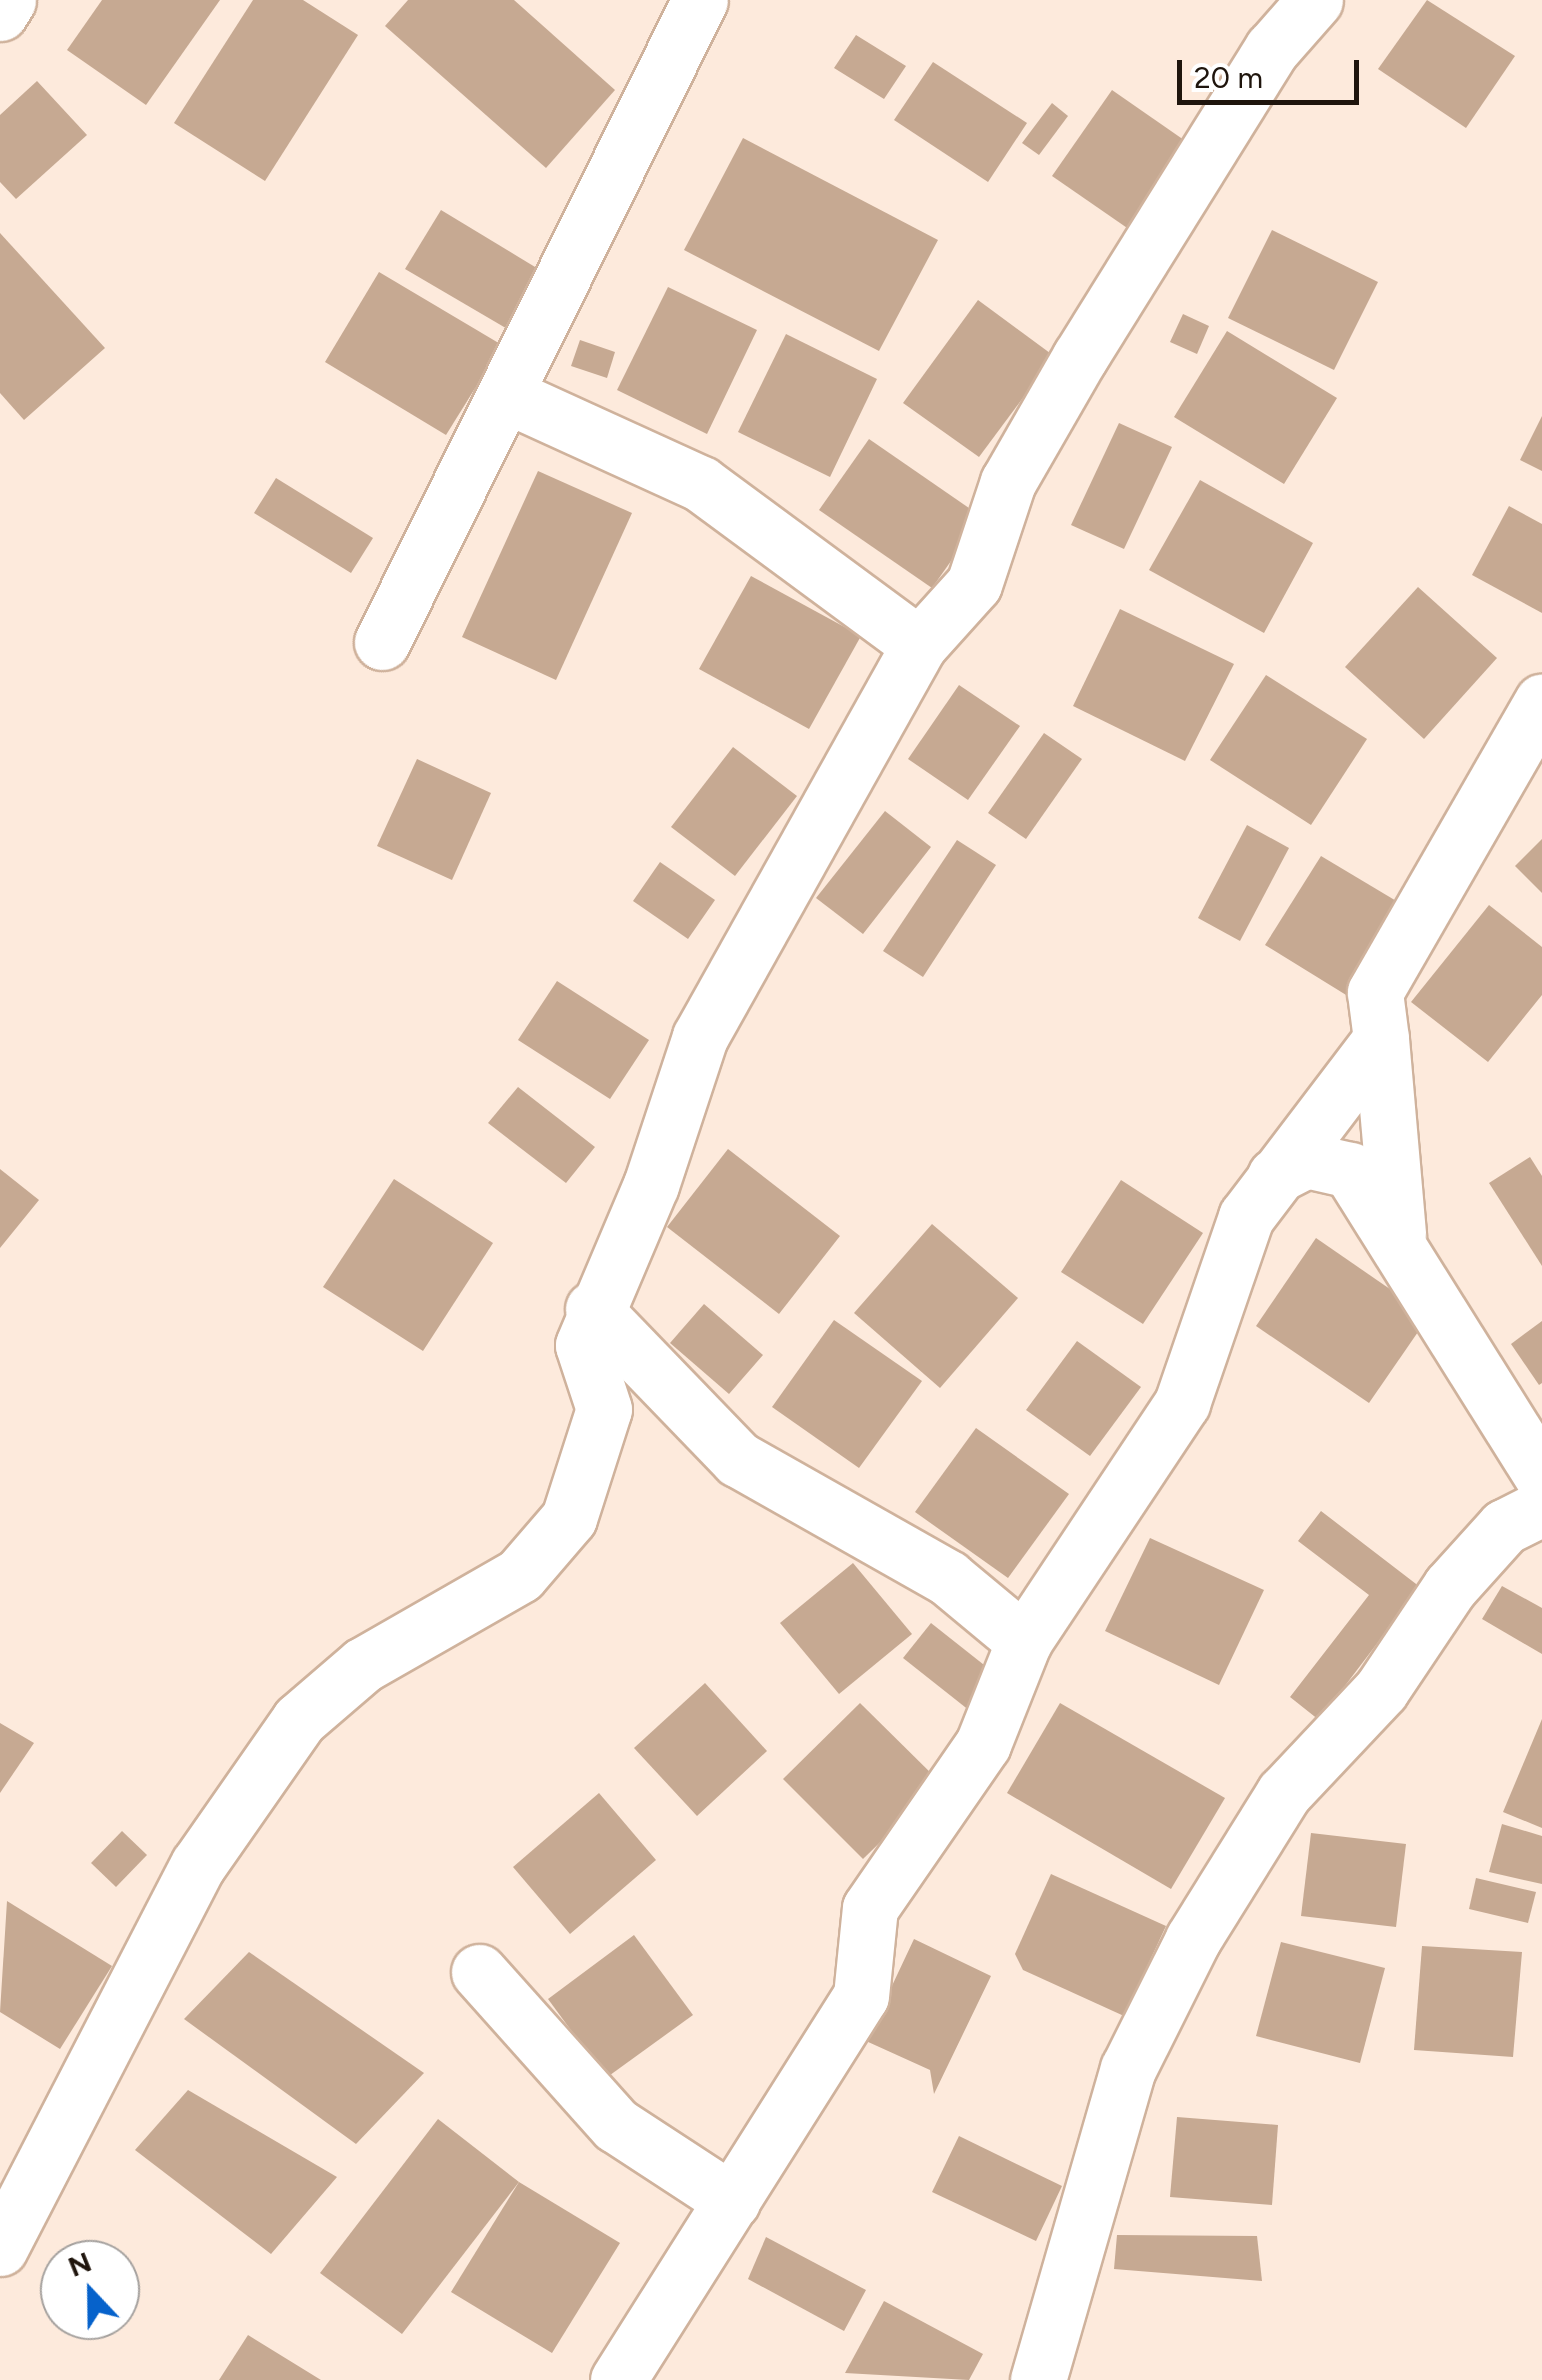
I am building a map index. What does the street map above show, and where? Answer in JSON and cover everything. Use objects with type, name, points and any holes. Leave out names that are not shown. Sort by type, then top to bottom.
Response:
[{"type":"street","points":[[0,13],[8,0]]},
{"type":"street","points":[[382,642],[508,396],[700,0]]},
{"type":"street","points":[[0,2248],[198,1864],[299,1720],[362,1665],[520,1575],[569,1518],[604,1409],[582,1345],[593,1309],[651,1185],[700,1036],[920,645],[974,584],[1008,482],[1080,357],[1272,49],[1315,0]]},
{"type":"street","points":[[508,396],[701,484],[920,645]]},
{"type":"street","points":[[1398,1234],[1375,992],[1542,702]]},
{"type":"street","points":[[618,2380],[860,1996],[870,1908],[983,1744],[1024,1641],[1182,1404],[1246,1217],[1381,1039]]},
{"type":"street","points":[[1275,1176],[1306,1160],[1350,1170],[1398,1234],[1542,1476]]},
{"type":"street","points":[[593,1309],[738,1460],[948,1578],[1024,1641]]},
{"type":"street","points":[[1038,2380],[1128,2069],[1193,1939],[1284,1793],[1381,1690],[1450,1587],[1504,1527],[1542,1508]]},
{"type":"street","points":[[479,1972],[616,2125],[732,2200]]},
{"type":"building","points":[[102,0],[220,0],[146,105],[67,50]]},
{"type":"building","points":[[253,0],[303,0],[358,35],[265,181],[174,123]]},
{"type":"building","points":[[408,0],[514,0],[615,90],[546,168],[385,26]]},
{"type":"building","points":[[1427,0],[1515,56],[1466,128],[1378,69]]},
{"type":"building","points":[[856,35],[906,66],[884,99],[834,68]]},
{"type":"building","points":[[933,62],[1027,123],[988,182],[894,120]]},
{"type":"building","points":[[37,81],[87,135],[16,199],[0,182],[0,115]]},
{"type":"building","points":[[1112,90],[1194,147],[1133,232],[1052,176]]},
{"type":"building","points":[[1052,103],[1068,116],[1039,155],[1022,143]]},
{"type":"building","points":[[743,138],[938,240],[879,351],[684,250]]},
{"type":"building","points":[[441,210],[545,273],[511,331],[405,269]]},
{"type":"building","points":[[1272,230],[1378,282],[1334,370],[1228,318]]},
{"type":"building","points":[[0,233],[105,348],[24,420],[0,393]]},
{"type":"building","points":[[379,272],[502,345],[446,435],[325,362]]},
{"type":"building","points":[[668,287],[757,330],[707,434],[617,390]]},
{"type":"building","points":[[978,300],[1054,356],[979,457],[903,403]]},
{"type":"building","points":[[1183,314],[1209,326],[1197,354],[1170,342]]},
{"type":"building","points":[[1227,331],[1337,398],[1284,484],[1174,417]]},
{"type":"building","points":[[786,334],[877,379],[830,477],[738,432]]},
{"type":"building","points":[[580,340],[615,352],[607,378],[571,366]]},
{"type":"building","points":[[1542,416],[1542,471],[1520,460]]},
{"type":"building","points":[[1119,423],[1172,447],[1124,549],[1071,525]]},
{"type":"building","points":[[869,439],[982,517],[932,588],[819,510]]},
{"type":"building","points":[[538,471],[632,513],[556,680],[462,637]]},
{"type":"building","points":[[276,478],[373,538],[351,573],[254,513]]},
{"type":"building","points":[[1200,480],[1313,543],[1264,633],[1149,570]]},
{"type":"building","points":[[1509,506],[1542,524],[1542,613],[1472,575]]},
{"type":"building","points":[[751,576],[861,636],[809,729],[699,669]]},
{"type":"building","points":[[1418,587],[1497,658],[1424,739],[1345,667]]},
{"type":"building","points":[[1120,609],[1234,664],[1185,761],[1073,706]]},
{"type":"building","points":[[1266,675],[1367,739],[1311,825],[1210,760]]},
{"type":"building","points":[[959,685],[1020,726],[968,800],[908,759]]},
{"type":"building","points":[[1044,733],[1082,759],[1026,839],[988,813]]},
{"type":"building","points":[[733,747],[797,796],[735,876],[671,827]]},
{"type":"building","points":[[417,759],[491,793],[452,880],[377,846]]},
{"type":"building","points":[[885,811],[931,847],[863,934],[816,898]]},
{"type":"building","points":[[1247,825],[1289,848],[1240,941],[1198,918]]},
{"type":"building","points":[[1542,839],[1542,893],[1515,866]]},
{"type":"building","points":[[957,840],[996,865],[923,977],[883,951]]},
{"type":"building","points":[[1321,856],[1408,908],[1351,998],[1265,945]]},
{"type":"building","points":[[660,862],[715,900],[688,939],[633,901]]},
{"type":"building","points":[[1489,905],[1542,947],[1542,995],[1488,1062],[1411,1002]]},
{"type":"building","points":[[557,981],[649,1040],[610,1099],[518,1040]]},
{"type":"building","points":[[518,1087],[595,1147],[566,1183],[488,1123]]},
{"type":"building","points":[[728,1149],[840,1236],[779,1314],[667,1227]]},
{"type":"building","points":[[1530,1157],[1542,1176],[1542,1266],[1489,1183]]},
{"type":"building","points":[[0,1169],[39,1200],[0,1248]]},
{"type":"building","points":[[394,1179],[493,1243],[423,1351],[323,1287]]},
{"type":"building","points":[[1121,1180],[1203,1233],[1143,1324],[1061,1272]]},
{"type":"building","points":[[932,1224],[1018,1298],[940,1388],[854,1313]]},
{"type":"building","points":[[1316,1238],[1429,1316],[1369,1403],[1256,1326]]},
{"type":"building","points":[[704,1304],[763,1355],[729,1394],[670,1343]]},
{"type":"building","points":[[834,1320],[922,1381],[859,1468],[772,1407]]},
{"type":"building","points":[[1542,1321],[1542,1383],[1539,1385],[1511,1344]]},
{"type":"building","points":[[1077,1341],[1141,1387],[1090,1456],[1026,1410]]},
{"type":"building","points":[[976,1428],[1069,1494],[1008,1578],[915,1512]]},
{"type":"building","points":[[1321,1511],[1420,1587],[1319,1720],[1290,1697],[1369,1595],[1298,1541]]},
{"type":"building","points":[[1150,1538],[1264,1590],[1219,1685],[1105,1631]]},
{"type":"building","points":[[853,1563],[912,1634],[839,1694],[780,1623]]},
{"type":"building","points":[[1502,1586],[1542,1608],[1542,1654],[1482,1619]]},
{"type":"building","points":[[931,1623],[998,1676],[970,1711],[903,1658]]},
{"type":"building","points":[[705,1683],[767,1751],[697,1816],[634,1748]]},
{"type":"building","points":[[860,1703],[941,1783],[863,1859],[783,1779]]},
{"type":"building","points":[[1060,1703],[1225,1798],[1171,1889],[1007,1793]]},
{"type":"building","points":[[1542,1719],[1542,1828],[1503,1812]]},
{"type":"building","points":[[0,1723],[34,1743],[0,1793]]},
{"type":"building","points":[[599,1793],[656,1860],[570,1934],[513,1867]]},
{"type":"building","points":[[1502,1824],[1542,1836],[1542,1884],[1489,1872]]},
{"type":"building","points":[[122,1831],[147,1855],[116,1887],[91,1863]]},
{"type":"building","points":[[1311,1833],[1406,1844],[1396,1927],[1301,1916]]},
{"type":"building","points":[[1051,1874],[1166,1926],[1124,2016],[1023,1970],[1015,1954]]},
{"type":"building","points":[[1476,1878],[1536,1892],[1528,1923],[1469,1909]]},
{"type":"building","points":[[7,1901],[112,1966],[60,2049],[0,2012]]},
{"type":"building","points":[[634,1935],[693,2015],[606,2078],[548,1999]]},
{"type":"building","points":[[914,1939],[991,1976],[934,2094],[930,2070],[866,2041]]},
{"type":"building","points":[[1281,1942],[1385,1968],[1360,2063],[1256,2036]]},
{"type":"building","points":[[1422,1946],[1522,1952],[1513,2057],[1414,2050]]},
{"type":"building","points":[[249,1952],[424,2073],[356,2144],[184,2019]]},
{"type":"building","points":[[188,2090],[337,2177],[271,2254],[135,2150]]},
{"type":"building","points":[[1177,2117],[1278,2125],[1272,2205],[1170,2197]]},
{"type":"building","points":[[438,2119],[519,2182],[402,2334],[320,2273]]},
{"type":"building","points":[[959,2136],[1062,2186],[1036,2241],[932,2192]]},
{"type":"building","points":[[519,2182],[620,2243],[552,2353],[451,2292]]},
{"type":"building","points":[[1117,2235],[1257,2236],[1262,2281],[1114,2269]]},
{"type":"building","points":[[766,2237],[866,2290],[844,2331],[748,2279]]},
{"type":"building","points":[[884,2301],[983,2354],[969,2380],[845,2373]]},
{"type":"building","points":[[248,2335],[321,2380],[219,2380]]}]
